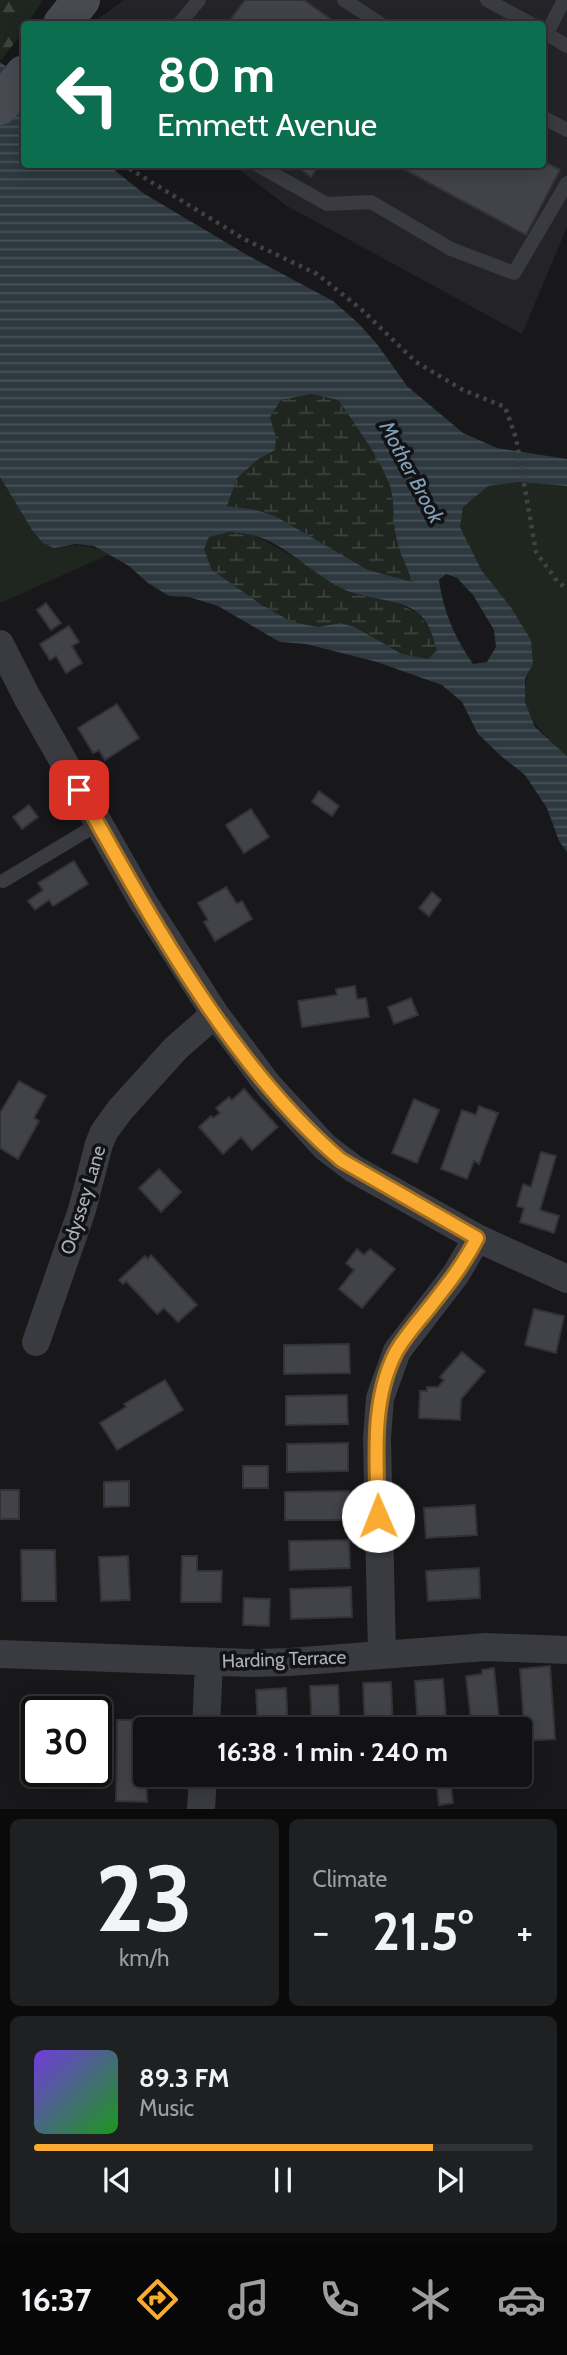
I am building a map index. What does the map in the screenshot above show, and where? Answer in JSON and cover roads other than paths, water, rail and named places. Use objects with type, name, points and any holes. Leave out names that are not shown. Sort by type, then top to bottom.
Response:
[{"type":"main road","points":[[0,106],[21,78]]},
{"type":"street","points":[[4,663],[142,900],[215,1014],[268,1085],[325,1147],[341,1160],[477,1238],[567,1279]]},
{"type":"street","name":"Odyssey Lane","points":[[36,1342],[82,1210],[104,1132],[120,1110],[176,1048],[215,1014]]},
{"type":"street","points":[[382,1654],[377,1438],[380,1398],[397,1351],[456,1274],[477,1238]]},
{"type":"street","name":"Harding Terrace","points":[[0,1654],[209,1662],[290,1662],[486,1647],[567,1650]]},
{"type":"street","points":[[207,1717],[209,1662]]},
{"type":"street","points":[[201,1809],[202,1787]]},
{"type":"lane","points":[[182,21],[199,0]]},
{"type":"lane","points":[[344,0],[377,21]]},
{"type":"lane","points":[[487,0],[526,21]]},
{"type":"lane","points":[[546,30],[564,0]]},
{"type":"lane","points":[[546,33],[567,46]]},
{"type":"lane","points":[[546,119],[567,130]]},
{"type":"lane","points":[[263,168],[327,204],[371,202],[451,249],[514,273],[567,183]]},
{"type":"lane","points":[[3,881],[98,824]]},
{"type":"water","name":"Mother Brook","points":[[0,62],[21,78],[21,168],[112,168],[143,193],[247,255],[333,301],[377,344],[407,386],[463,433],[497,448],[567,459],[567,486],[519,482],[488,486],[463,507],[460,527],[482,571],[510,606],[531,640],[533,664],[525,679],[525,702],[535,727],[567,756],[567,852],[559,841],[547,808],[525,775],[478,734],[462,702],[442,685],[377,662],[306,644],[280,642],[218,606],[189,597],[169,596],[148,583],[129,566],[94,546],[76,544],[54,548],[43,543],[32,530],[0,477]],"holes":[[[312,394],[338,400],[366,440],[389,483],[397,540],[413,582],[368,570],[275,516],[227,506],[237,478],[257,460],[275,450],[276,437],[270,417],[281,400]],[[230,532],[257,536],[271,542],[346,590],[410,608],[424,619],[437,650],[428,659],[402,654],[355,627],[340,623],[318,627],[292,622],[262,605],[212,570],[204,549],[209,537]],[[446,574],[457,578],[473,595],[494,630],[496,647],[487,662],[473,664],[451,624],[439,580]]]}]
